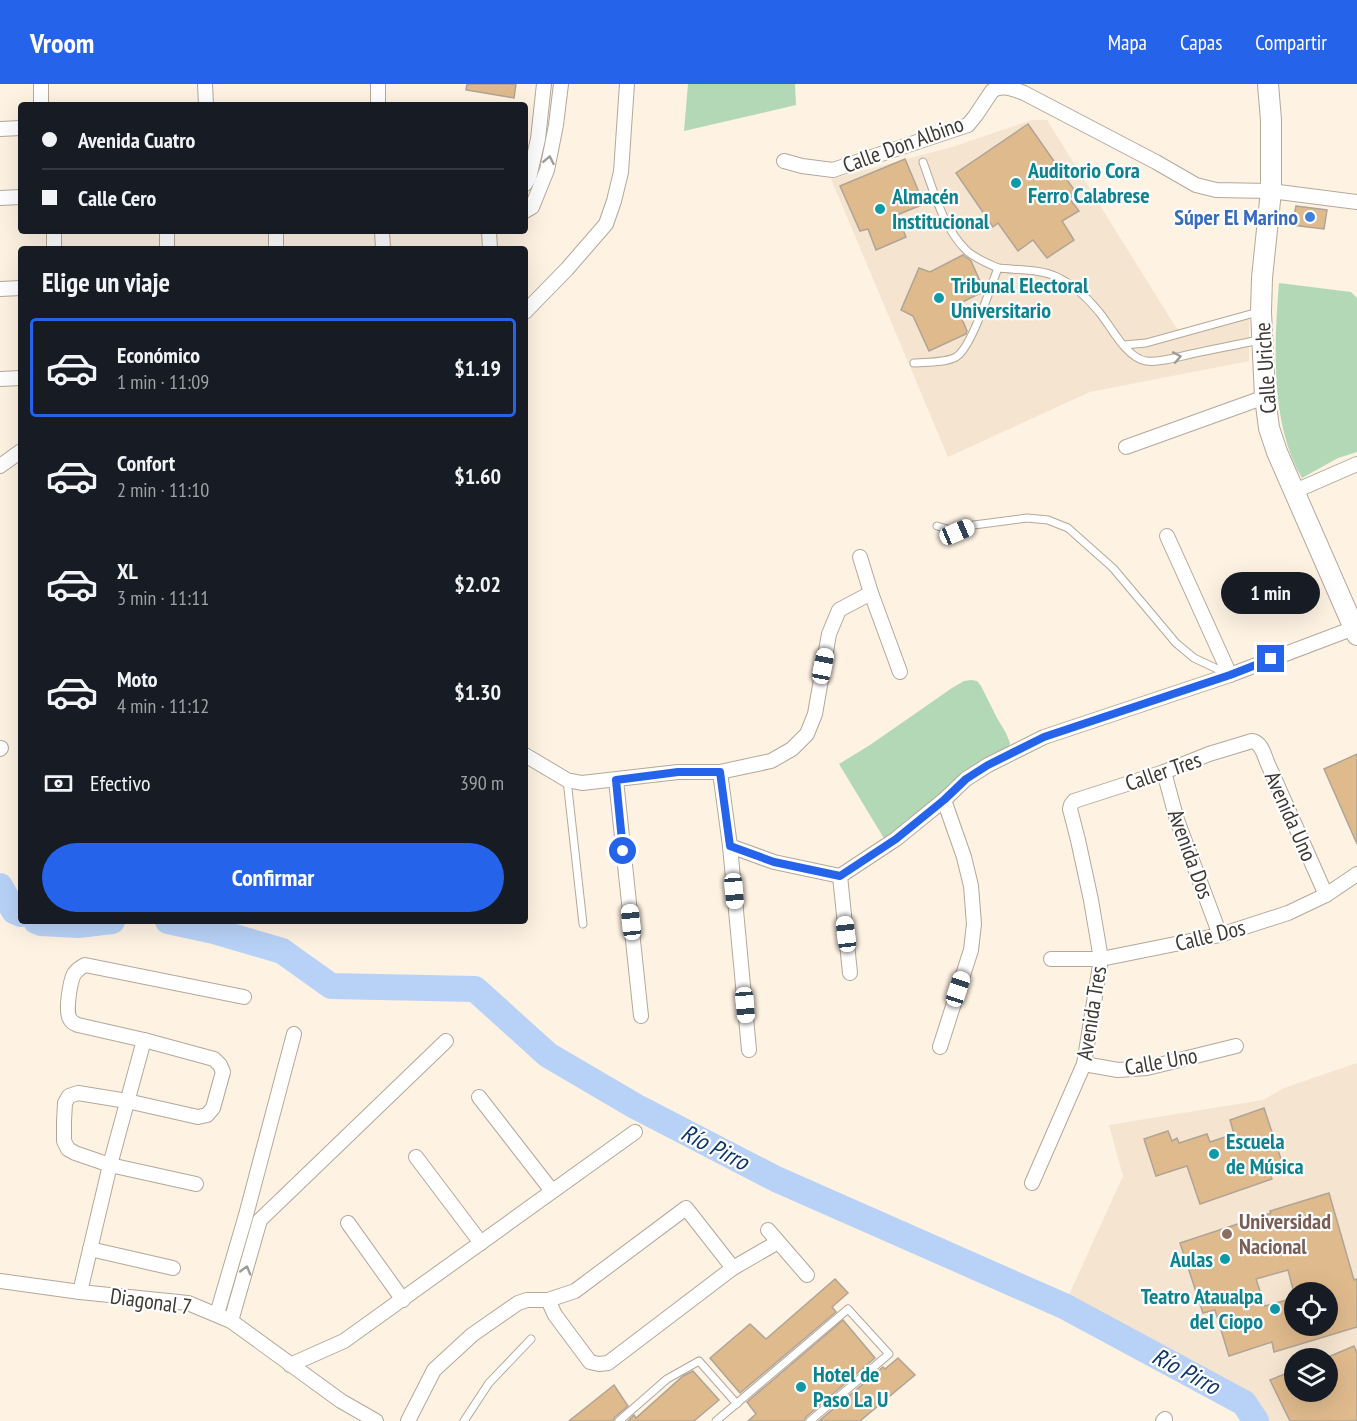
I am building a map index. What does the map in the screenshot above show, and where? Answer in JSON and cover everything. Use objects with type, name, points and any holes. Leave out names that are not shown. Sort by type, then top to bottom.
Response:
[{"type":"main road","name":"Calle Uriche","points":[[1268,84],[1271,120],[1271,190],[1261,312],[1265,398],[1269,428],[1277,452],[1356,631]]},
{"type":"street","points":[[40,102],[41,84]]},
{"type":"street","points":[[205,84],[206,102]]},
{"type":"street","points":[[378,84],[378,102]]},
{"type":"street","points":[[528,180],[530,147],[544,84]]},
{"type":"street","points":[[528,209],[532,207],[547,170],[561,84]]},
{"type":"street","points":[[528,309],[567,270],[606,224],[621,172],[627,84]]},
{"type":"street","name":"Calle Don Albino","points":[[784,161],[833,170],[968,125],[992,91],[1001,87],[1024,93],[1196,185],[1216,190],[1271,190]]},
{"type":"street","points":[[0,129],[18,128]]},
{"type":"street","points":[[1271,190],[1357,202]]},
{"type":"street","points":[[0,198],[18,197]]},
{"type":"street","points":[[0,288],[18,288]]},
{"type":"street","points":[[0,379],[18,378]]},
{"type":"street","points":[[1126,447],[1265,398]]},
{"type":"street","points":[[0,466],[18,452]]},
{"type":"street","points":[[1295,491],[1357,464]]},
{"type":"street","points":[[1167,536],[1230,675]]},
{"type":"street","points":[[861,557],[871,593],[900,672]]},
{"type":"street","points":[[528,757],[567,780],[582,783],[678,772],[720,772],[771,761],[792,749],[807,734],[815,714],[829,634],[839,610],[871,593]]},
{"type":"street","points":[[730,846],[774,862],[840,876],[896,839],[966,779],[988,765],[1044,737],[1356,631]]},
{"type":"street","name":"Caller Tres","points":[[1074,801],[1252,741]]},
{"type":"street","name":"Avenida Uno","points":[[1252,741],[1259,744],[1326,895]]},
{"type":"street","points":[[720,772],[730,846],[749,1050]]},
{"type":"street","name":"Avenida Dos","points":[[1164,772],[1177,820],[1220,935]]},
{"type":"street","points":[[616,780],[641,1016]]},
{"type":"street","points":[[940,1047],[971,950],[974,924],[964,858],[944,800]]},
{"type":"street","name":"Avenida Tres","points":[[1032,1183],[1084,1064],[1101,959],[1091,900],[1070,810],[1074,801]]},
{"type":"street","name":"Calle Dos","points":[[1051,959],[1101,959],[1220,935],[1288,913],[1326,895],[1357,874]]},
{"type":"street","points":[[840,876],[850,973]]},
{"type":"street","points":[[196,1184],[110,1165],[68,1149],[64,1141],[65,1103],[69,1096],[78,1093],[198,1117],[207,1115],[213,1108],[223,1072],[214,1059],[78,1025],[71,1021],[68,1014],[70,981],[79,968],[86,964],[244,998]]},
{"type":"street","points":[[217,1314],[294,1034]]},
{"type":"street","points":[[80,1292],[110,1165],[144,1040]]},
{"type":"street","points":[[231,1321],[260,1220],[446,1041]]},
{"type":"street","name":"Calle Uno","points":[[1084,1064],[1118,1070],[1147,1068],[1236,1046]]},
{"type":"street","points":[[479,1097],[552,1191]]},
{"type":"street","points":[[291,1365],[345,1341],[635,1132]]},
{"type":"street","points":[[416,1157],[481,1243]]},
{"type":"street","points":[[408,1421],[434,1370],[471,1335],[518,1303],[548,1299],[575,1291],[686,1208],[733,1268]]},
{"type":"street","points":[[246,1215],[260,1220]]},
{"type":"street","points":[[348,1223],[403,1300]]},
{"type":"street","points":[[768,1230],[807,1275]]},
{"type":"street","points":[[548,1299],[555,1315],[590,1362],[608,1363],[733,1268],[778,1242]]},
{"type":"street","points":[[90,1249],[173,1268]]},
{"type":"street","name":"Diagonal 7","points":[[0,1281],[188,1303],[231,1321],[341,1401],[376,1421]]},
{"type":"lane","points":[[923,162],[945,220],[966,251],[998,268],[1055,275],[1069,283],[1082,292],[1124,345],[1137,357],[1145,361],[1176,357],[1262,339]]},
{"type":"lane","points":[[914,363],[955,358],[965,349],[998,268]]},
{"type":"lane","points":[[1124,345],[1146,343],[1261,312]]},
{"type":"lane","points":[[937,526],[957,532],[974,525],[1027,518],[1048,520],[1068,528],[1113,567],[1176,643],[1194,658],[1230,675]]},
{"type":"lane","points":[[567,780],[583,924]]},
{"type":"lane","points":[[716,1421],[848,1310],[889,1354],[810,1421]]},
{"type":"lane","points":[[464,1421],[489,1383],[531,1339]]},
{"type":"lane","points":[[619,1421],[667,1378],[699,1360],[737,1404]]},
{"type":"shaded area","points":[[1032,120],[1047,120],[1175,326],[1180,330],[1186,330],[1249,312],[1249,361],[1090,392],[948,457],[831,179],[952,147]]},
{"type":"shaded area","name":"Universidad Nacional","points":[[1357,1063],[1357,1421],[1256,1421],[1244,1403],[1064,1306],[1123,1176],[1109,1125],[1263,1100],[1284,1088]]},
{"type":"green space","points":[[688,84],[795,84],[796,105],[684,131]]},
{"type":"green space","points":[[1279,283],[1351,292],[1357,298],[1357,452],[1338,458],[1302,478],[1284,433],[1279,409],[1276,332]]},
{"type":"green space","points":[[971,680],[977,681],[981,686],[1006,733],[1010,743],[1009,747],[885,840],[839,764],[952,688]]},
{"type":"building","points":[[467,84],[516,84],[514,98],[466,90]]},
{"type":"building","name":"Auditorio Cora Ferro Calabrese","points":[[1028,124],[1077,194],[1069,198],[1079,211],[1062,221],[1074,240],[1047,258],[1033,240],[1018,251],[998,223],[993,227],[956,173]]},
{"type":"building","name":"Almacén Institucional","points":[[905,159],[924,204],[897,215],[906,237],[876,250],[868,229],[860,231],[840,186]]},
{"type":"building","name":"Súper El Marino","points":[[1296,206],[1327,210],[1324,229],[1292,225]]},
{"type":"building","name":"Tribunal Electoral Universitario","points":[[963,255],[971,261],[984,290],[956,305],[967,331],[966,334],[929,351],[913,316],[901,310],[919,268],[930,272]]},
{"type":"building","points":[[1357,754],[1357,844],[1324,769]]},
{"type":"building","name":"Escuela de Música","points":[[1264,1108],[1283,1165],[1269,1170],[1272,1179],[1200,1204],[1187,1166],[1156,1176],[1144,1139],[1168,1131],[1172,1141],[1177,1138],[1179,1143],[1207,1134],[1210,1142],[1234,1134],[1230,1120]]},
{"type":"building","points":[[1329,1193],[1354,1280],[1357,1279],[1357,1327],[1338,1333],[1338,1282],[1291,1282],[1288,1270],[1256,1279],[1265,1306],[1284,1301],[1284,1336],[1327,1336],[1274,1352],[1272,1342],[1229,1356],[1215,1310],[1203,1313],[1180,1243],[1271,1213],[1270,1211]]},
{"type":"building","name":"Hotel de Paso La U","points":[[835,1279],[848,1293],[832,1307],[836,1312],[740,1393],[710,1358],[750,1324],[766,1339]]},
{"type":"building","name":"Hotel de Paso La U","points":[[843,1320],[875,1358],[804,1421],[748,1421],[756,1414],[747,1402]]},
{"type":"building","points":[[1354,1346],[1357,1353],[1357,1421],[1290,1421],[1270,1380],[1284,1374],[1284,1402],[1338,1402],[1338,1353]]},
{"type":"building","name":"Hotel de Paso La U","points":[[898,1358],[915,1375],[860,1421],[819,1421],[883,1367],[885,1369]]},
{"type":"building","points":[[693,1371],[719,1400],[694,1421],[628,1421],[634,1415],[636,1418],[683,1376]]},
{"type":"building","points":[[614,1385],[628,1406],[613,1421],[569,1421]]},
{"type":"waterway","name":"Río Pirro","points":[[0,886],[14,911],[18,913]]},
{"type":"waterway","name":"Río Pirro","points":[[60,924],[86,924]]},
{"type":"waterway","name":"Río Pirro","points":[[182,924],[282,951],[331,986],[475,989],[548,1055],[635,1106],[776,1179],[1064,1306],[1244,1403],[1256,1421]]},
{"type":"place","name":"Auditorio Cora Ferro Calabrese","points":[[1016,183]]},
{"type":"place","name":"Almacén Institucional","points":[[880,209]]},
{"type":"place","name":"Súper El Marino","points":[[1310,217]]},
{"type":"place","name":"Tribunal Electoral Universitario","points":[[939,298]]},
{"type":"place","name":"Escuela de Música","points":[[1214,1154]]},
{"type":"place","name":"Universidad Nacional","points":[[1227,1234]]},
{"type":"place","name":"Aulas","points":[[1225,1259]]},
{"type":"place","name":"Teatro Ataualpa del Ciopo","points":[[1275,1309]]},
{"type":"place","name":"Hotel de Paso La U","points":[[801,1387]]},
{"type":"route","points":[[623,851],[616,780],[678,772],[720,772],[730,846],[774,862],[840,876],[896,839],[966,779],[988,765],[1044,737],[1230,675],[1271,659]]}]
